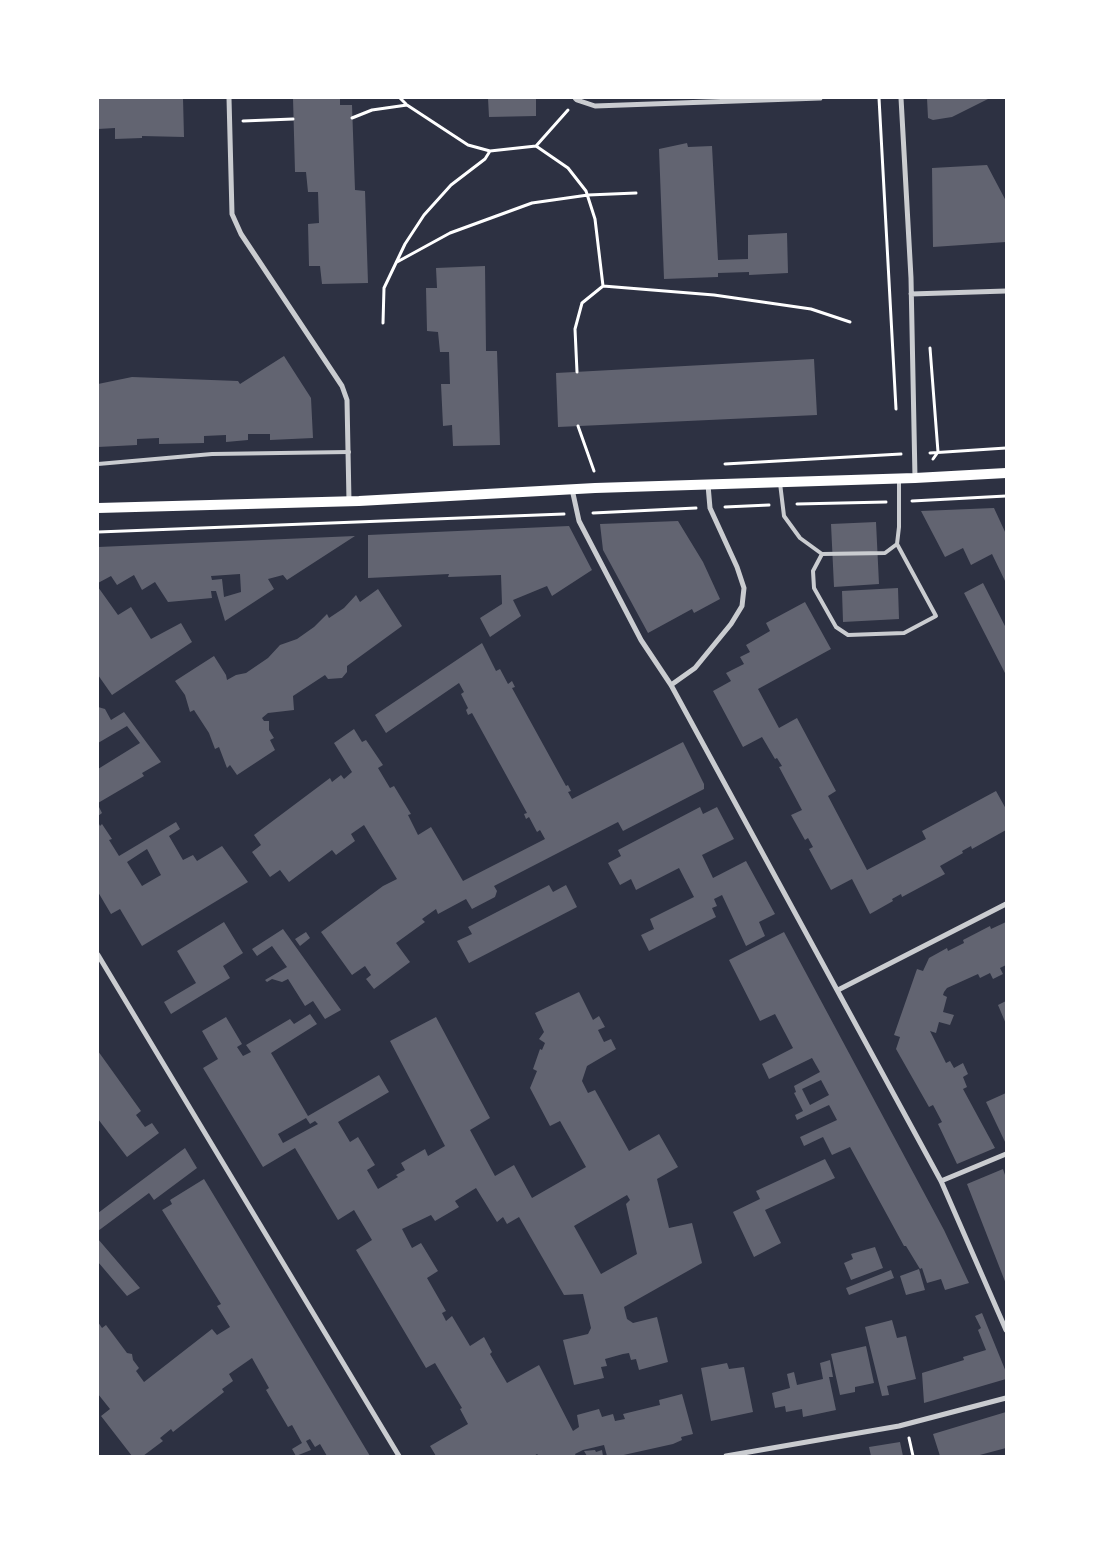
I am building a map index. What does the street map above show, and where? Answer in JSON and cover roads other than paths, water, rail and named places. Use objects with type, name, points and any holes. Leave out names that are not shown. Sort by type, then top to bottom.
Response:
[{"type":"main road","points":[[98,508],[349,501],[572,489],[780,483],[1006,473]]},
{"type":"street","points":[[228,98],[232,214],[241,234],[342,386],[347,400],[349,501]]},
{"type":"street","points":[[576,99],[595,106],[820,98]]},
{"type":"street","points":[[901,98],[911,294],[916,454],[915,478]]},
{"type":"street","points":[[911,294],[1006,291]]},
{"type":"street","points":[[671,685],[695,668],[731,624],[742,606],[744,588],[737,567],[710,508],[708,484]]},
{"type":"street","points":[[572,489],[579,521],[641,640],[671,685],[941,1181],[1006,1330]]},
{"type":"street","points":[[838,990],[1006,904]]},
{"type":"street","points":[[98,955],[399,1456]]},
{"type":"street","points":[[941,1181],[1006,1154]]},
{"type":"street","points":[[726,1456],[899,1426],[1006,1398]]},
{"type":"lane","points":[[98,464],[212,454],[349,452]]},
{"type":"lane","points":[[822,554],[813,571],[814,588],[836,627],[848,635],[904,633],[936,616],[897,544],[899,478]]},
{"type":"lane","points":[[780,483],[784,516],[800,538],[822,554],[885,553],[897,544]]}]
